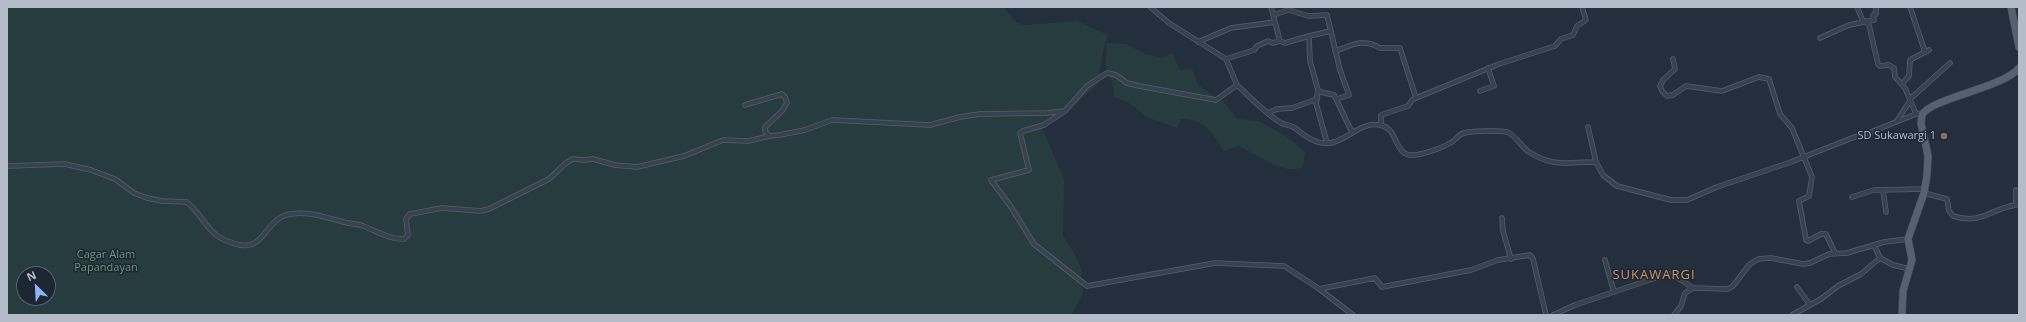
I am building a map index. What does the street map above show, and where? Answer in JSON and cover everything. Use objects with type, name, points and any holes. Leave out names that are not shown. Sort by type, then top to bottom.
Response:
[{"type":"main road","points":[[2011,7],[2019,46]]},
{"type":"main road","points":[[1902,315],[1904,291],[1912,260],[1908,239],[1924,191],[1928,165],[1919,114],[1929,108],[1984,87],[2015,73],[2019,68]]},
{"type":"street","points":[[1150,7],[1169,23],[1226,59],[1237,86],[1282,124],[1294,127],[1307,138],[1330,143],[1366,126],[1381,125],[1389,129],[1394,135],[1401,151],[1406,155],[1413,156],[1448,145],[1463,133],[1506,132],[1513,135],[1528,152],[1544,160],[1557,164],[1596,162]]},
{"type":"street","points":[[1272,7],[1280,41]]},
{"type":"street","points":[[1381,125],[1381,115],[1408,106],[1412,100],[1416,98],[1488,68],[1554,46],[1561,39],[1573,35],[1577,26],[1586,20],[1582,7]]},
{"type":"street","points":[[1588,127],[1596,162],[1603,175],[1618,186],[1671,200],[1687,200],[1919,114],[1902,84],[1895,77],[1892,66],[1878,64],[1867,22],[1862,18],[1858,7]]},
{"type":"street","points":[[1902,84],[1909,76],[1910,60],[1927,51],[1910,7]]},
{"type":"street","points":[[1820,38],[1849,25],[1874,20],[1873,16],[1876,14],[1876,8]]},
{"type":"street","points":[[1273,15],[1287,10],[1308,16],[1327,15],[1335,51],[1349,95],[1337,99]]},
{"type":"street","points":[[1198,42],[1231,28],[1275,22]]},
{"type":"street","points":[[1226,59],[1254,50],[1256,46],[1267,41],[1273,43],[1280,41],[1285,43],[1331,31]]},
{"type":"street","points":[[1309,36],[1310,61],[1318,90],[1316,99],[1327,143]]},
{"type":"street","points":[[1335,51],[1359,42],[1375,44],[1380,48],[1400,47],[1416,98]]},
{"type":"street","points":[[1673,59],[1675,69],[1663,80],[1660,86],[1662,91],[1667,96],[1673,96],[1686,86],[1722,91],[1755,78],[1767,78],[1780,114],[1792,128],[1813,180],[1809,196],[1799,201],[1804,234],[1807,241],[1821,234],[1826,234],[1835,253]]},
{"type":"street","points":[[1896,123],[1910,100],[1950,63]]},
{"type":"street","points":[[1480,91],[1494,86],[1488,68]]},
{"type":"street","points":[[1237,86],[1216,100],[1139,86],[1128,83],[1116,75],[1107,73],[1087,86],[1065,111],[1044,125],[1020,133],[1029,170],[991,180],[1011,207],[1034,244],[1085,285],[1097,285],[1124,281],[1215,263],[1284,266],[1319,289],[1353,315]]},
{"type":"street","points":[[1318,90],[1333,94],[1337,99],[1352,132]]},
{"type":"street","points":[[745,105],[782,94],[785,97],[787,103],[785,107],[765,128],[765,131],[769,136]]},
{"type":"street","points":[[1268,113],[1277,109],[1292,108],[1316,99]]},
{"type":"street","points":[[7,166],[65,164],[97,172],[115,179],[137,194],[162,201],[187,202],[214,235],[238,245],[250,246],[257,242],[272,223],[291,214],[329,216],[348,223],[363,226],[388,237],[404,239],[408,235],[406,219],[410,214],[442,208],[489,209],[549,179],[566,163],[573,159],[593,159],[615,165],[643,166],[656,161],[692,153],[720,141],[749,141],[805,130],[832,120],[930,125],[960,117],[980,114],[1047,113],[1065,111]]},
{"type":"street","points":[[1883,190],[1886,212]]},
{"type":"street","points":[[1852,197],[1870,191],[1924,191],[1947,199],[1949,211],[1953,216],[1971,220],[1980,218],[2003,208],[2016,205],[2016,190]]},
{"type":"street","points":[[1502,218],[1503,231],[1511,259]]},
{"type":"street","points":[[1674,315],[1681,306],[1685,293],[1694,288],[1731,288],[1746,268],[1758,259],[1771,258],[1803,264],[1835,253],[1847,254],[1874,245],[1908,239]]},
{"type":"street","points":[[1874,245],[1880,258],[1893,265],[1910,269]]},
{"type":"street","points":[[1319,289],[1374,278],[1382,287],[1471,270],[1498,260],[1528,255],[1532,257],[1546,315]]},
{"type":"street","points":[[1792,315],[1827,295],[1838,286],[1862,274],[1880,258]]},
{"type":"street","points":[[1605,260],[1614,292]]},
{"type":"street","points":[[1553,315],[1575,305],[1667,274],[1672,274],[1694,288]]},
{"type":"street","points":[[1797,287],[1810,305]]},
{"type":"green space","name":"Cagar Alam Papandayan","points":[[7,7],[1003,7],[1017,23],[1024,25],[1077,21],[1108,35],[1103,51],[1098,84],[1078,102],[1041,126],[1064,179],[1063,236],[1076,256],[1081,269],[1083,288],[1082,296],[1071,315],[7,315]]},
{"type":"green space","points":[[1107,43],[1126,44],[1145,54],[1162,58],[1172,53],[1180,70],[1192,69],[1198,85],[1224,102],[1237,119],[1259,121],[1285,136],[1305,152],[1303,167],[1287,169],[1270,163],[1239,146],[1224,151],[1207,128],[1196,121],[1181,119],[1177,128],[1149,118],[1126,101],[1114,97],[1113,85],[1105,64]]},
{"type":"place","name":"SD Sukawargi 1","points":[[1944,136]]},
{"type":"district","name":"SUKAWARGI","points":[[1654,275]]}]
